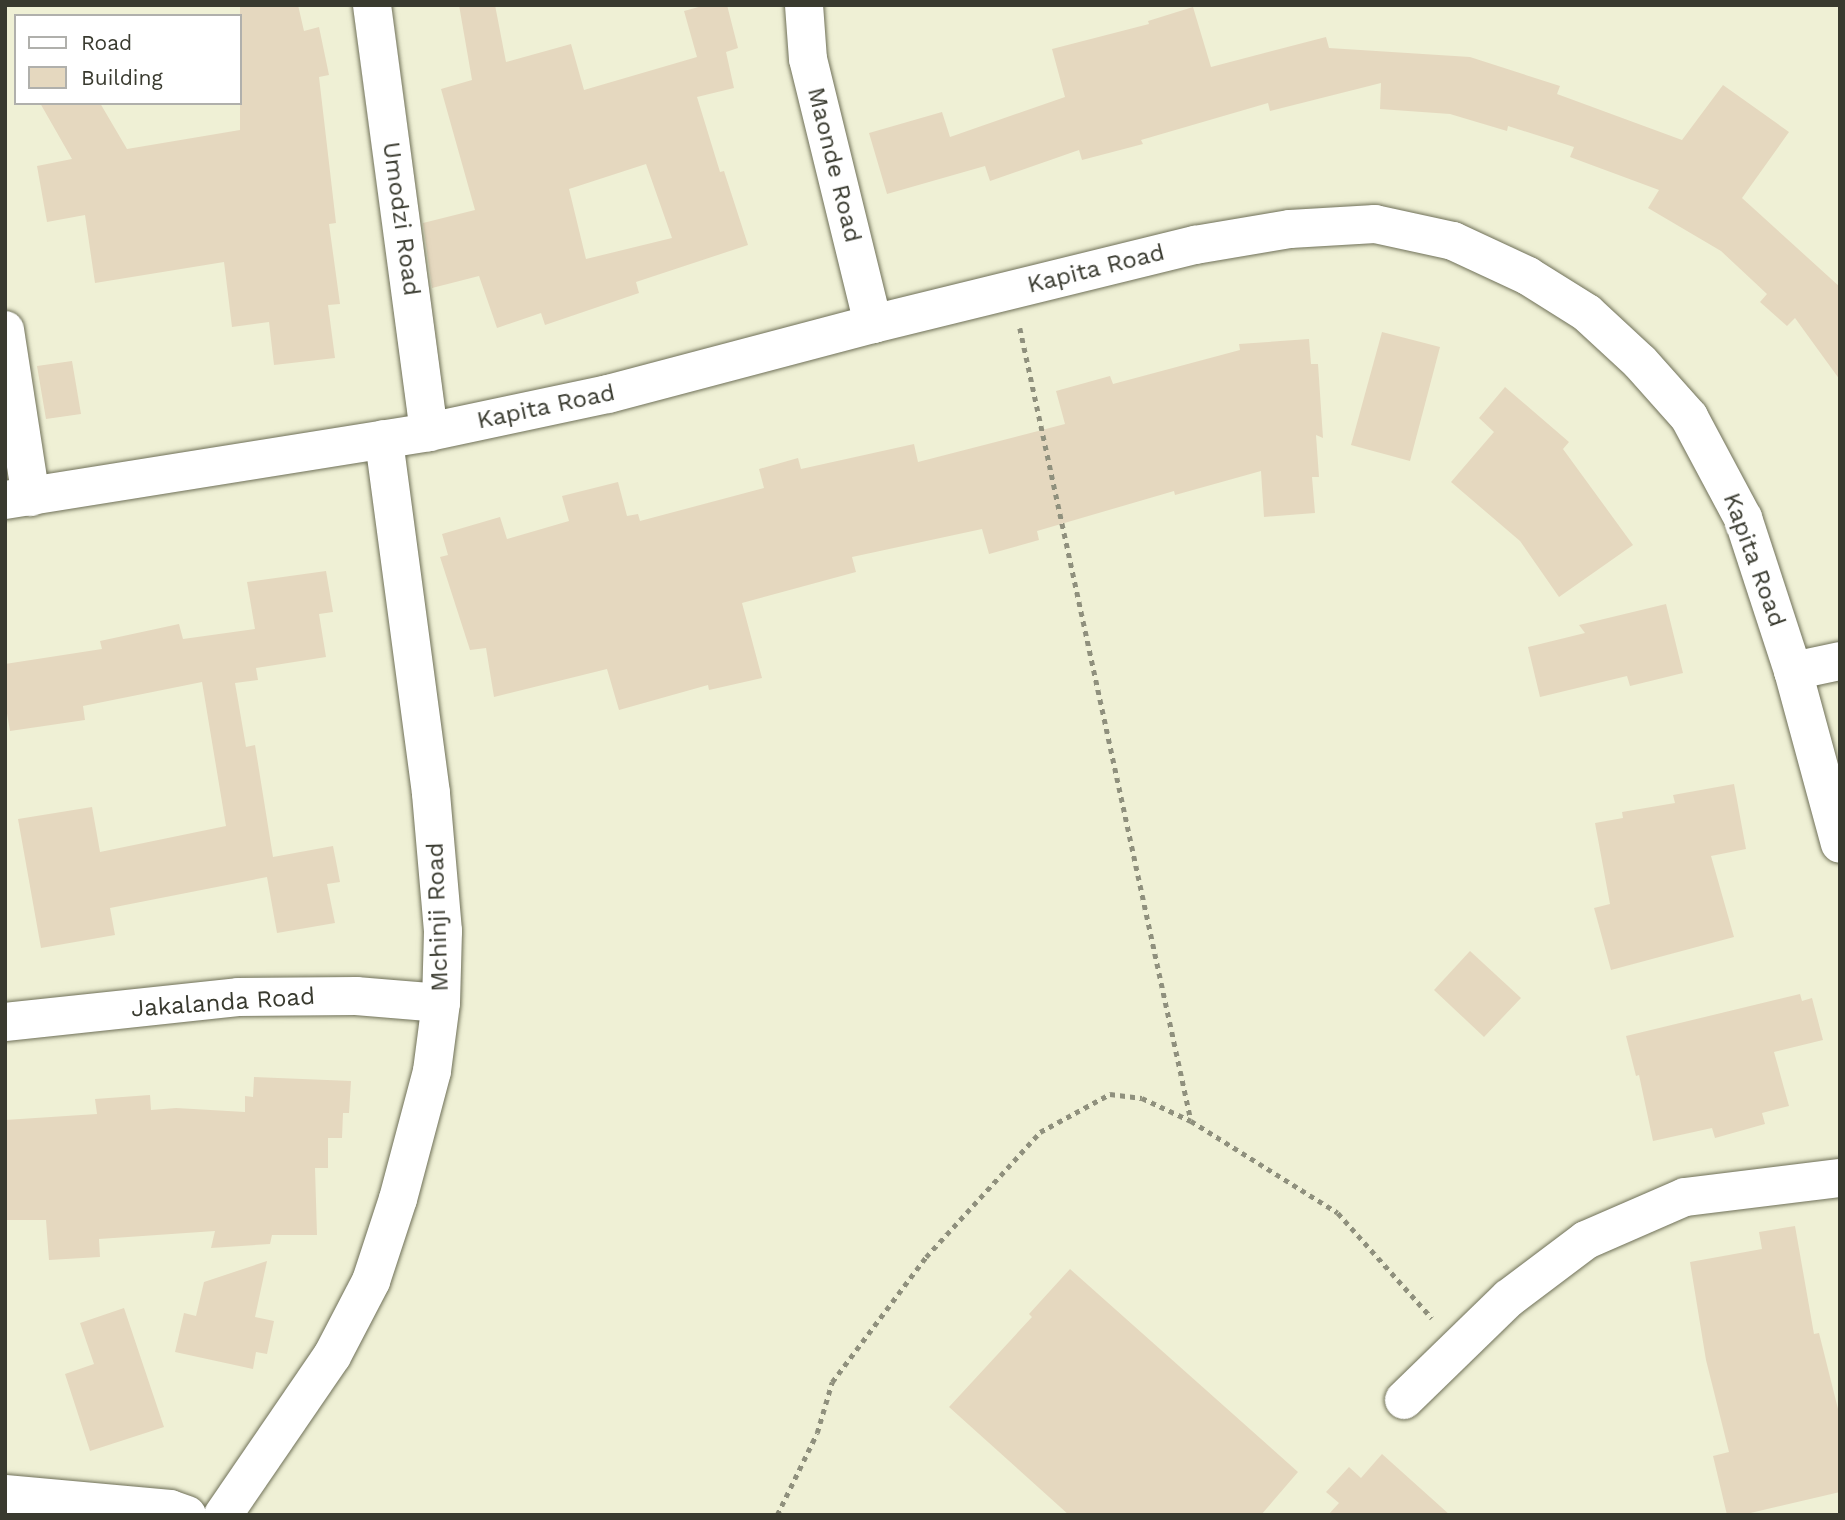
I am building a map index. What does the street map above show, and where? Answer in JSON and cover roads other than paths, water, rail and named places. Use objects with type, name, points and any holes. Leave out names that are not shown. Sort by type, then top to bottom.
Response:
[{"type":"street","name":"Umodzi Road","points":[[372,5],[429,432]]},
{"type":"street","name":"Maonde Road","points":[[804,5],[808,58],[873,324]]},
{"type":"street","name":"Kapita Road","points":[[18,499],[429,432],[608,394],[873,324],[1195,246],[1290,229],[1375,224],[1454,241],[1528,276],[1587,313],[1640,362],[1689,417],[1743,518],[1793,671],[1840,844]]},
{"type":"street","points":[[5,330],[18,499]]},
{"type":"street","name":"Mchinji Road","points":[[223,1515],[332,1356],[371,1281],[398,1199],[432,1071],[442,1003],[443,931],[432,793],[384,439]]},
{"type":"street","points":[[1793,671],[1840,661]]},
{"type":"street","name":"Jakalanda Road","points":[[5,1022],[237,997],[356,996],[442,1003]]},
{"type":"street","points":[[1404,1400],[1509,1298],[1586,1240],[1685,1197],[1840,1178]]},
{"type":"street","points":[[5,1494],[170,1509],[187,1515]]}]
